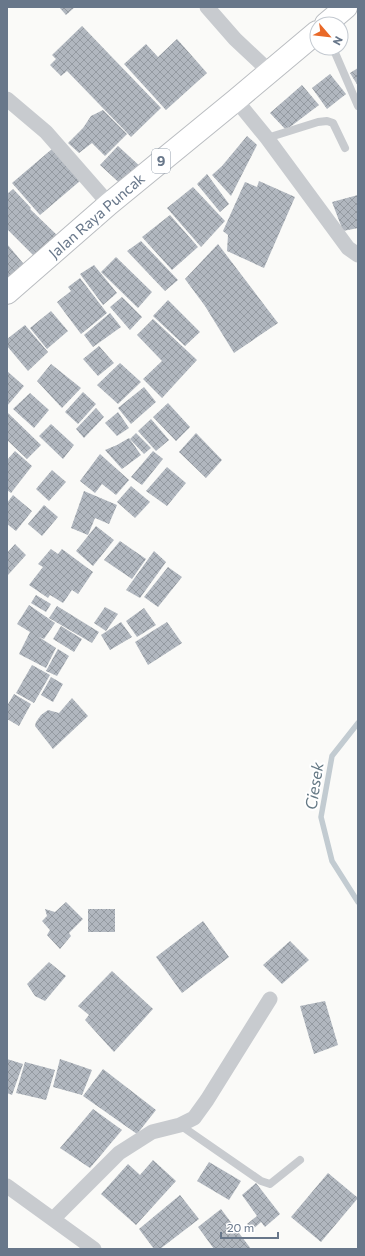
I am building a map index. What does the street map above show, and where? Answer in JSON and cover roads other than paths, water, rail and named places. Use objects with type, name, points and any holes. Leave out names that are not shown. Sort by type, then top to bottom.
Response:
[{"type":"highway","points":[[335,16],[346,7]]},
{"type":"highway","name":"Jalan Raya Puncak","points":[[7,293],[109,204],[309,38]]},
{"type":"street","points":[[206,7],[269,71]]},
{"type":"street","points":[[7,98],[46,132],[109,204]]},
{"type":"street","points":[[236,100],[267,138],[348,248],[358,255]]},
{"type":"street","points":[[53,1219],[119,1153],[152,1132],[180,1125],[194,1118],[207,1100],[270,999]]},
{"type":"street","points":[[7,1186],[94,1249]]},
{"type":"lane","points":[[336,56],[358,106]]},
{"type":"lane","points":[[267,138],[318,122],[327,121],[333,123],[345,148]]},
{"type":"lane","points":[[180,1125],[261,1181],[270,1184],[300,1160]]},
{"type":"waterway","name":"Ciesek","points":[[358,723],[332,756],[321,817],[332,861],[358,902]]}]
